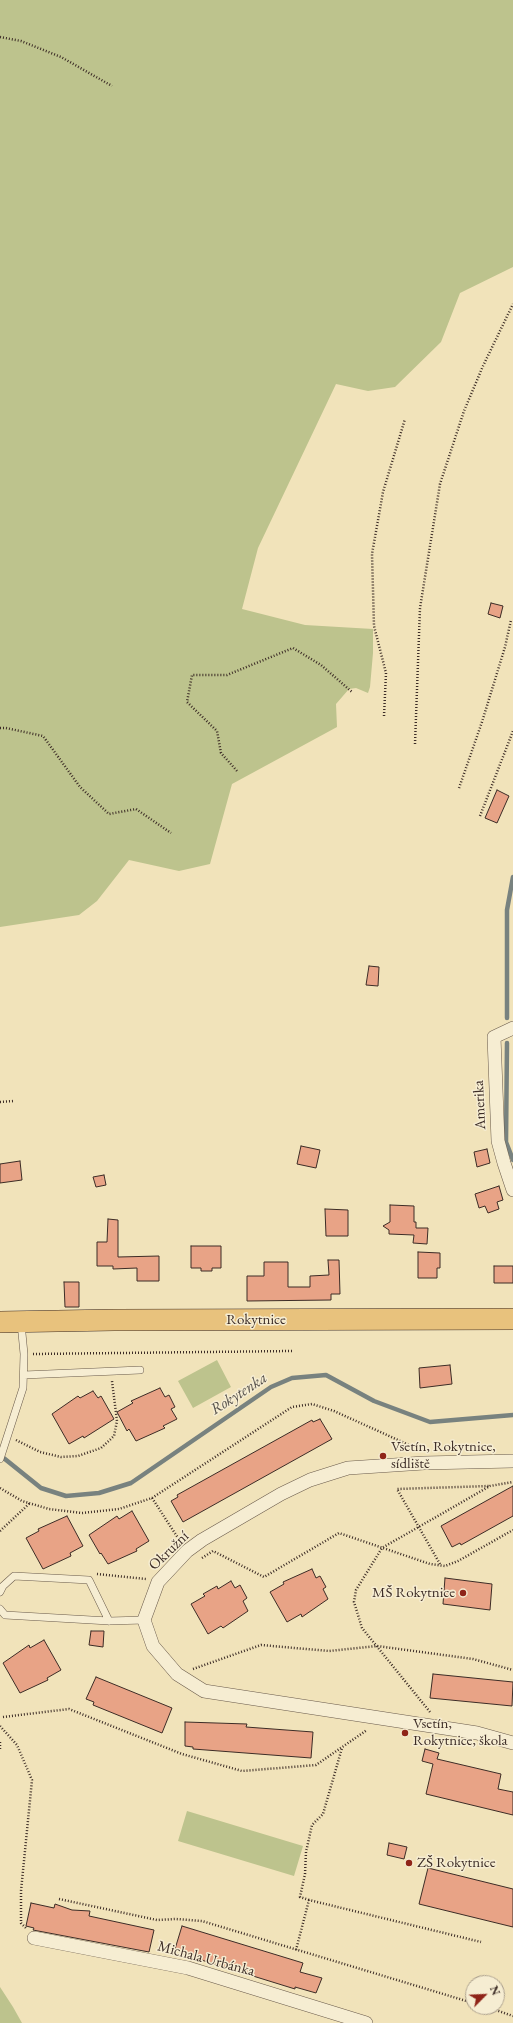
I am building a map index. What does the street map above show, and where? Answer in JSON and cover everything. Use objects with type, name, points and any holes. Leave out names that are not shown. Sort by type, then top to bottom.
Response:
[{"type":"main road","name":"Rokytnice","points":[[0,1322],[114,1320],[513,1319]]},
{"type":"street","name":"Amerika","points":[[513,1028],[494,1037],[498,1141],[513,1190]]},
{"type":"street","name":"Okružní","points":[[144,1620],[158,1582],[187,1552],[202,1540],[282,1494],[310,1480],[348,1468],[424,1463],[513,1461]]},
{"type":"street","points":[[144,1620],[153,1646],[177,1674],[204,1691],[477,1733],[513,1743]]},
{"type":"street","name":"Michala Urbánka","points":[[34,1938],[188,1968],[366,2023]]},
{"type":"lane","points":[[0,1459],[23,1388],[24,1354],[21,1322]]},
{"type":"lane","points":[[24,1375],[140,1370]]},
{"type":"lane","points":[[0,1592],[3,1586],[14,1576],[89,1580],[109,1621]]},
{"type":"lane","points":[[0,1609],[5,1615],[109,1621],[144,1620]]},
{"type":"path","points":[[0,37],[21,41],[61,57],[112,86]]},
{"type":"path","points":[[415,744],[420,608],[440,484],[464,411],[482,366],[513,304]]},
{"type":"path","points":[[384,716],[386,673],[374,626],[372,554],[383,492],[405,419]]},
{"type":"path","points":[[459,788],[482,722],[504,647],[510,620]]},
{"type":"path","points":[[237,771],[221,753],[217,731],[187,702],[192,675],[227,675],[293,648],[321,665],[352,692]]},
{"type":"path","points":[[0,728],[42,736],[80,786],[109,814],[136,809],[171,833]]},
{"type":"path","points":[[480,816],[513,730]]},
{"type":"path","points":[[0,1102],[14,1101]]},
{"type":"path","points":[[24,1354],[292,1351]]},
{"type":"path","points":[[8,1438],[40,1452],[61,1457],[78,1456],[101,1448],[114,1436],[117,1421],[111,1371]]},
{"type":"path","points":[[0,1488],[30,1503],[50,1509],[82,1513],[119,1509],[152,1498],[292,1407],[312,1404],[334,1411],[421,1450],[424,1463]]},
{"type":"path","points":[[440,1565],[397,1489],[490,1486],[513,1482]]},
{"type":"path","points":[[431,1712],[362,1628],[354,1602],[356,1590],[382,1548],[490,1486]]},
{"type":"path","points":[[152,1498],[195,1563],[213,1552],[264,1577],[339,1533],[430,1564],[444,1566],[458,1561],[513,1530]]},
{"type":"path","points":[[0,1531],[30,1503]]},
{"type":"path","points":[[177,1674],[262,1645],[330,1651],[377,1646],[473,1659],[513,1670]]},
{"type":"path","points":[[3,1717],[69,1709],[182,1754],[242,1771],[316,1765],[367,1731],[372,1716]]},
{"type":"path","points":[[0,1726],[17,1745],[32,1780],[21,1891],[21,1923],[34,1938]]},
{"type":"path","points":[[0,1742],[0,1751]]},
{"type":"path","points":[[342,1748],[323,1814],[312,1825],[306,1852],[306,1874],[300,1897],[481,1942]]},
{"type":"path","points":[[59,1899],[157,1920],[176,1919],[202,1921],[465,2001]]},
{"type":"path","points":[[296,1950],[309,1900]]},
{"type":"green space","points":[[0,0],[513,0],[513,267],[460,293],[441,342],[395,387],[368,391],[336,384],[258,548],[242,609],[305,625],[373,629],[373,653],[370,687],[368,693],[356,688],[349,689],[336,704],[337,727],[232,784],[210,864],[179,871],[129,860],[97,901],[79,915],[0,927]]},
{"type":"green space","points":[[217,1360],[231,1387],[193,1408],[178,1381]]},
{"type":"green space","points":[[187,1811],[303,1846],[294,1876],[178,1841]]},
{"type":"green space","points":[[0,1987],[13,2007],[22,2023],[0,2023]]},
{"type":"building","points":[[491,603],[503,606],[500,618],[488,614]]},
{"type":"building","points":[[497,790],[509,796],[497,823],[485,818]]},
{"type":"building","points":[[369,966],[379,967],[378,986],[366,985]]},
{"type":"building","points":[[301,1146],[320,1150],[316,1168],[297,1164]]},
{"type":"building","points":[[487,1149],[490,1163],[477,1167],[474,1152]]},
{"type":"building","points":[[20,1161],[22,1180],[0,1183],[0,1164]]},
{"type":"building","points":[[104,1175],[106,1185],[96,1187],[93,1177]]},
{"type":"building","points":[[499,1186],[503,1200],[497,1202],[499,1209],[488,1213],[485,1206],[479,1208],[475,1194]]},
{"type":"building","points":[[390,1205],[414,1206],[414,1222],[416,1222],[416,1228],[428,1228],[427,1244],[413,1243],[414,1235],[389,1234],[389,1230],[383,1226],[390,1222]]},
{"type":"building","points":[[325,1209],[348,1210],[348,1236],[326,1236]]},
{"type":"building","points":[[108,1219],[118,1220],[118,1257],[159,1256],[159,1281],[137,1281],[137,1268],[113,1269],[113,1266],[97,1266],[97,1242],[107,1242]]},
{"type":"building","points":[[191,1246],[221,1246],[221,1268],[212,1268],[212,1271],[201,1271],[201,1268],[191,1268]]},
{"type":"building","points":[[418,1252],[440,1253],[440,1268],[437,1268],[437,1278],[418,1278]]},
{"type":"building","points":[[328,1260],[339,1260],[340,1294],[331,1294],[331,1300],[247,1301],[247,1276],[264,1276],[264,1262],[288,1262],[288,1287],[310,1287],[310,1276],[329,1275]]},
{"type":"building","points":[[494,1266],[513,1266],[513,1283],[494,1283]]},
{"type":"building","points":[[64,1282],[79,1282],[79,1307],[65,1307]]},
{"type":"building","points":[[450,1365],[452,1384],[420,1388],[419,1368]]},
{"type":"building","points":[[160,1388],[165,1397],[169,1395],[175,1407],[171,1409],[177,1419],[163,1426],[165,1428],[136,1441],[129,1429],[127,1431],[117,1412],[133,1403],[131,1401]]},
{"type":"building","points":[[93,1391],[98,1398],[101,1396],[114,1419],[84,1438],[83,1436],[69,1444],[52,1414],[78,1396],[80,1398]]},
{"type":"building","points":[[320,1419],[332,1439],[183,1522],[171,1501],[178,1497],[177,1495],[312,1420],[313,1422]]},
{"type":"building","points":[[513,1486],[513,1516],[461,1545],[460,1543],[452,1547],[441,1526]]},
{"type":"building","points":[[132,1511],[149,1541],[136,1549],[137,1551],[108,1564],[101,1553],[100,1554],[89,1535],[117,1516],[119,1519]]},
{"type":"building","points":[[67,1516],[83,1546],[70,1553],[71,1556],[43,1569],[26,1538],[39,1531],[38,1529]]},
{"type":"building","points":[[312,1569],[316,1578],[320,1576],[326,1587],[323,1589],[328,1599],[302,1617],[301,1614],[287,1622],[270,1592],[284,1584],[283,1582]]},
{"type":"building","points":[[445,1578],[492,1584],[490,1610],[443,1604]]},
{"type":"building","points":[[231,1581],[235,1588],[240,1585],[247,1598],[243,1601],[248,1611],[223,1628],[221,1626],[208,1634],[191,1604],[205,1596],[203,1594],[217,1586],[218,1589]]},
{"type":"building","points":[[91,1631],[104,1631],[103,1647],[89,1645]]},
{"type":"building","points":[[44,1640],[61,1670],[47,1678],[48,1680],[20,1693],[3,1663],[29,1645],[30,1648]]},
{"type":"building","points":[[433,1674],[513,1682],[512,1706],[430,1698]]},
{"type":"building","points":[[96,1677],[172,1708],[162,1733],[93,1705],[94,1702],[86,1699]]},
{"type":"building","points":[[185,1722],[247,1724],[246,1727],[313,1732],[311,1758],[193,1749],[193,1747],[185,1746]]},
{"type":"building","points":[[425,1749],[439,1753],[437,1759],[501,1774],[498,1789],[513,1792],[513,1815],[426,1794],[433,1764],[422,1761]]},
{"type":"building","points":[[389,1843],[407,1847],[404,1859],[387,1855]]},
{"type":"building","points":[[428,1868],[513,1889],[513,1927],[419,1904]]},
{"type":"building","points":[[31,1903],[54,1908],[55,1904],[72,1910],[90,1911],[89,1916],[154,1930],[149,1952],[33,1930],[34,1928],[26,1926]]},
{"type":"building","points":[[182,1926],[303,1963],[300,1972],[322,1978],[316,1993],[295,1987],[295,1989],[182,1954],[183,1951],[175,1949]]},
{"type":"waterway","points":[[507,1018],[507,910],[513,877]]},
{"type":"waterway","points":[[507,1043],[506,1142],[513,1160]]},
{"type":"waterway","name":"Rokytenka","points":[[0,1455],[41,1488],[66,1496],[99,1493],[131,1483],[271,1387],[292,1378],[326,1375],[374,1401],[430,1422],[513,1415]]},
{"type":"place","name":"Vsetín, Rokytnice, sídliště","points":[[383,1456]]},
{"type":"place","name":"MŠ Rokytnice","points":[[463,1593]]},
{"type":"place","name":"Vsetín, Rokytnice, škola","points":[[405,1733]]},
{"type":"place","name":"ZŠ Rokytnice","points":[[409,1863]]}]
